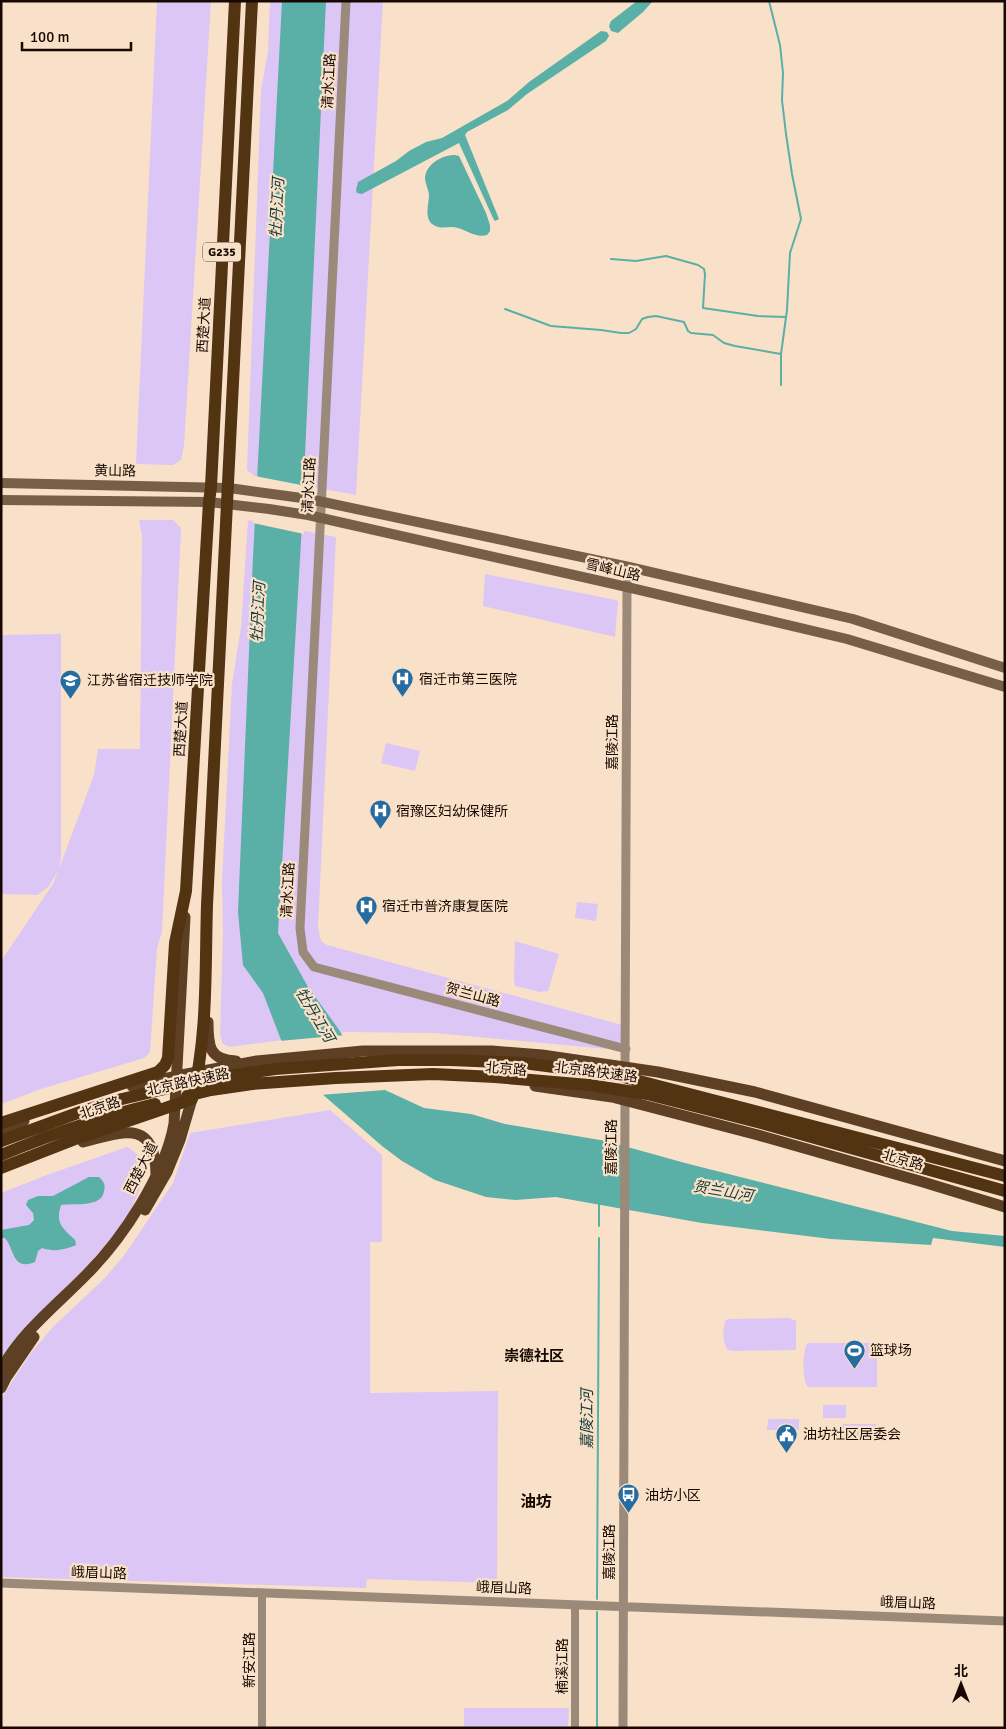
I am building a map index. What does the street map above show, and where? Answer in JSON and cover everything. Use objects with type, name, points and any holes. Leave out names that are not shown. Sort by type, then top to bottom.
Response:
[{"type":"highway","name":"西楚大道","points":[[186,891],[211,487],[235,1]]},
{"type":"highway","name":"G235","points":[[226,504],[252,1]]},
{"type":"highway","name":"西楚大道","points":[[192,1099],[199,1072],[203,1037],[207,890],[226,504]]},
{"type":"highway","points":[[4,1122],[158,1072],[165,1065],[168,1058],[175,943],[186,891]]},
{"type":"highway","name":"北京路快速路","points":[[1,1141],[122,1099],[204,1080],[275,1069],[398,1060],[451,1060],[523,1063],[616,1075],[1005,1176]]},
{"type":"highway","name":"北京路快速路","points":[[1,1155],[37,1140],[128,1110],[211,1090],[252,1084],[326,1078],[433,1074],[589,1085],[647,1094],[762,1123],[1005,1191]]},
{"type":"highway","points":[[4,1122],[103,1094]]},
{"type":"highway","points":[[1,1168],[192,1099]]},
{"type":"main road","name":"黄山路","points":[[1,482],[228,488]]},
{"type":"main road","name":"雪峰山路","points":[[228,488],[309,499],[629,567],[853,618],[1005,668]]},
{"type":"main road","points":[[1,500],[209,502]]},
{"type":"main road","name":"雪峰山路","points":[[209,502],[308,515],[626,587],[847,639],[1005,687]]},
{"type":"main road","points":[[207,890],[208,1031],[210,1046],[216,1056],[224,1060],[258,1061]]},
{"type":"main road","name":"西楚大道","points":[[1,1370],[31,1330],[88,1273],[136,1213],[163,1163],[171,1143],[174,1124],[186,891]]},
{"type":"main road","name":"北京路","points":[[1,1131],[103,1094],[176,1076],[258,1061],[363,1051],[492,1051],[552,1056],[715,1083],[755,1092],[1005,1161]]},
{"type":"main road","name":"北京路","points":[[192,1099],[241,1089],[381,1079],[433,1079],[483,1082],[579,1091],[625,1100],[777,1140],[1005,1207]]},
{"type":"main road","name":"西楚大道","points":[[1,1388],[29,1342],[60,1308],[100,1270],[142,1216],[167,1172],[180,1140],[192,1099]]},
{"type":"main road","name":"北京路","points":[[1,1162],[117,1117],[175,1104]]},
{"type":"main road","points":[[49,1150],[126,1132],[136,1133],[146,1137],[151,1144],[156,1160],[156,1174]]},
{"type":"street","name":"清水江路","points":[[314,967],[303,952],[300,928],[346,1]]},
{"type":"street","name":"嘉陵江路","points":[[623,1728],[626,587],[629,567]]},
{"type":"street","name":"贺兰山路","points":[[314,967],[626,1049]]},
{"type":"street","name":"峨眉山路","points":[[1,1583],[1005,1620]]},
{"type":"street","name":"新安江路","points":[[262,1593],[262,1728]]},
{"type":"street","name":"楠溪江路","points":[[575,1605],[575,1728]]},
{"type":"shaded area","points":[[157,1],[211,1],[184,445],[181,460],[173,465],[136,464]]},
{"type":"shaded area","points":[[270,1],[383,1],[356,495],[255,476],[247,470],[261,91],[268,51]]},
{"type":"shaded area","points":[[139,520],[173,520],[181,528],[162,932],[157,948],[150,1052],[144,1058],[41,1089],[1,1104],[1,961],[53,884],[58,871],[49,886],[38,895],[1,894],[1,635],[61,634],[61,857],[59,869],[94,775],[98,749],[140,749],[142,536]]},
{"type":"shaded area","points":[[248,520],[336,537],[318,928],[321,941],[327,945],[622,1025],[622,1041],[614,1048],[607,1049],[434,1033],[345,1032],[229,1047],[223,1044],[220,1035],[223,932],[222,881],[232,684],[241,627]]},
{"type":"shaded area","points":[[485,574],[616,600],[618,602],[615,637],[483,606]]},
{"type":"shaded area","points":[[386,743],[420,751],[415,771],[381,763]]},
{"type":"shaded area","points":[[577,902],[598,904],[596,921],[575,918]]},
{"type":"shaded area","points":[[515,941],[559,954],[548,991],[540,992],[515,986]]},
{"type":"shaded area","points":[[330,1110],[382,1155],[382,1242],[370,1242],[370,1393],[498,1391],[497,1583],[367,1579],[366,1588],[1,1577],[1,1401],[31,1353],[53,1327],[104,1279],[123,1257],[173,1183],[190,1133]]},
{"type":"shaded area","points":[[127,1147],[142,1160],[144,1167],[138,1193],[122,1226],[1,1364],[1,1193]]},
{"type":"shaded area","points":[[789,1318],[796,1321],[796,1350],[733,1351],[728,1350],[726,1347],[723,1332],[725,1321],[728,1319]]},
{"type":"shaded area","points":[[808,1343],[877,1343],[877,1387],[808,1387],[804,1365]]},
{"type":"shaded area","points":[[823,1405],[846,1405],[846,1418],[823,1418]]},
{"type":"shaded area","points":[[768,1419],[799,1419],[799,1430],[767,1430]]},
{"type":"shaded area","points":[[843,1424],[876,1424],[876,1440],[843,1440]]},
{"type":"shaded area","points":[[464,1708],[569,1708],[568,1728],[464,1728]]},
{"type":"water","points":[[282,1],[326,1],[301,542],[278,933],[308,987],[364,1068],[385,1090],[424,1108],[471,1114],[505,1124],[606,1141],[952,1231],[1005,1236],[1005,1247],[933,1238],[931,1245],[831,1239],[702,1223],[556,1197],[515,1200],[486,1197],[435,1180],[402,1161],[321,1093],[283,1045],[263,993],[243,965],[238,912],[253,557]]},
{"type":"water","points":[[637,1],[653,1],[618,33],[611,31],[609,26],[611,21]]},
{"type":"water","points":[[601,31],[607,32],[609,36],[606,41],[527,94],[508,110],[467,132],[465,135],[499,219],[495,221],[493,218],[459,143],[362,194],[357,193],[358,182],[396,161],[409,151],[426,142],[442,138],[507,101],[529,82]]},
{"type":"water","points":[[455,155],[459,156],[486,213],[490,225],[490,231],[487,235],[476,235],[455,227],[435,226],[428,218],[429,195],[425,179],[428,169],[439,159]]},
{"type":"water","points":[[89,1177],[99,1177],[103,1181],[105,1189],[102,1196],[98,1200],[87,1204],[61,1205],[59,1211],[61,1225],[75,1240],[76,1245],[59,1250],[42,1248],[38,1251],[35,1262],[22,1264],[18,1262],[5,1238],[1,1238],[1,1230],[29,1225],[34,1220],[33,1213],[26,1205],[28,1200],[38,1196],[53,1196]]},
{"type":"pier","points":[[255,476],[306,486],[304,534],[253,523]]},
{"type":"pier","points":[[346,1035],[366,1066],[385,1090],[320,1095],[279,1041]]},
{"type":"waterway","points":[[769,1],[780,45],[783,73],[782,100],[786,134],[801,219],[790,253],[787,310],[781,354],[781,385]]},
{"type":"waterway","points":[[611,259],[636,261],[666,256],[698,265],[704,269],[705,274],[703,308],[758,316],[786,317]]},
{"type":"waterway","points":[[505,309],[551,326],[621,333],[629,333],[636,329],[642,319],[656,316],[684,322],[691,333],[713,335],[724,343],[781,354]]},
{"type":"waterway","name":"嘉陵江河","points":[[599,1204],[599,1226]]},
{"type":"waterway","name":"嘉陵江河","points":[[597,1599],[599,1238]]},
{"type":"waterway","name":"嘉陵江河","points":[[597,1612],[597,1728]]},
{"type":"place","name":"宿迁市第三医院","points":[[403,698]]},
{"type":"place","name":"江苏省宿迁技师学院","points":[[71,699]]},
{"type":"place","name":"宿豫区妇幼保健所","points":[[380,830]]},
{"type":"place","name":"宿迁市普济康复医院","points":[[366,925]]},
{"type":"place","name":"篮球场","points":[[854,1369]]},
{"type":"place","name":"油坊社区居委会","points":[[787,1453]]},
{"type":"place","name":"油坊小区","points":[[629,1514]]},
{"type":"district","name":"崇德社区","points":[[534,1356]]},
{"type":"district","name":"油坊","points":[[536,1502]]},
{"type":"water label","name":"牡丹江河","points":[[277,208]]},
{"type":"water label","name":"牡丹江河","points":[[258,612]]},
{"type":"water label","name":"牡丹江河","points":[[315,1015]]},
{"type":"water label","name":"贺兰山河","points":[[723,1191]]}]
